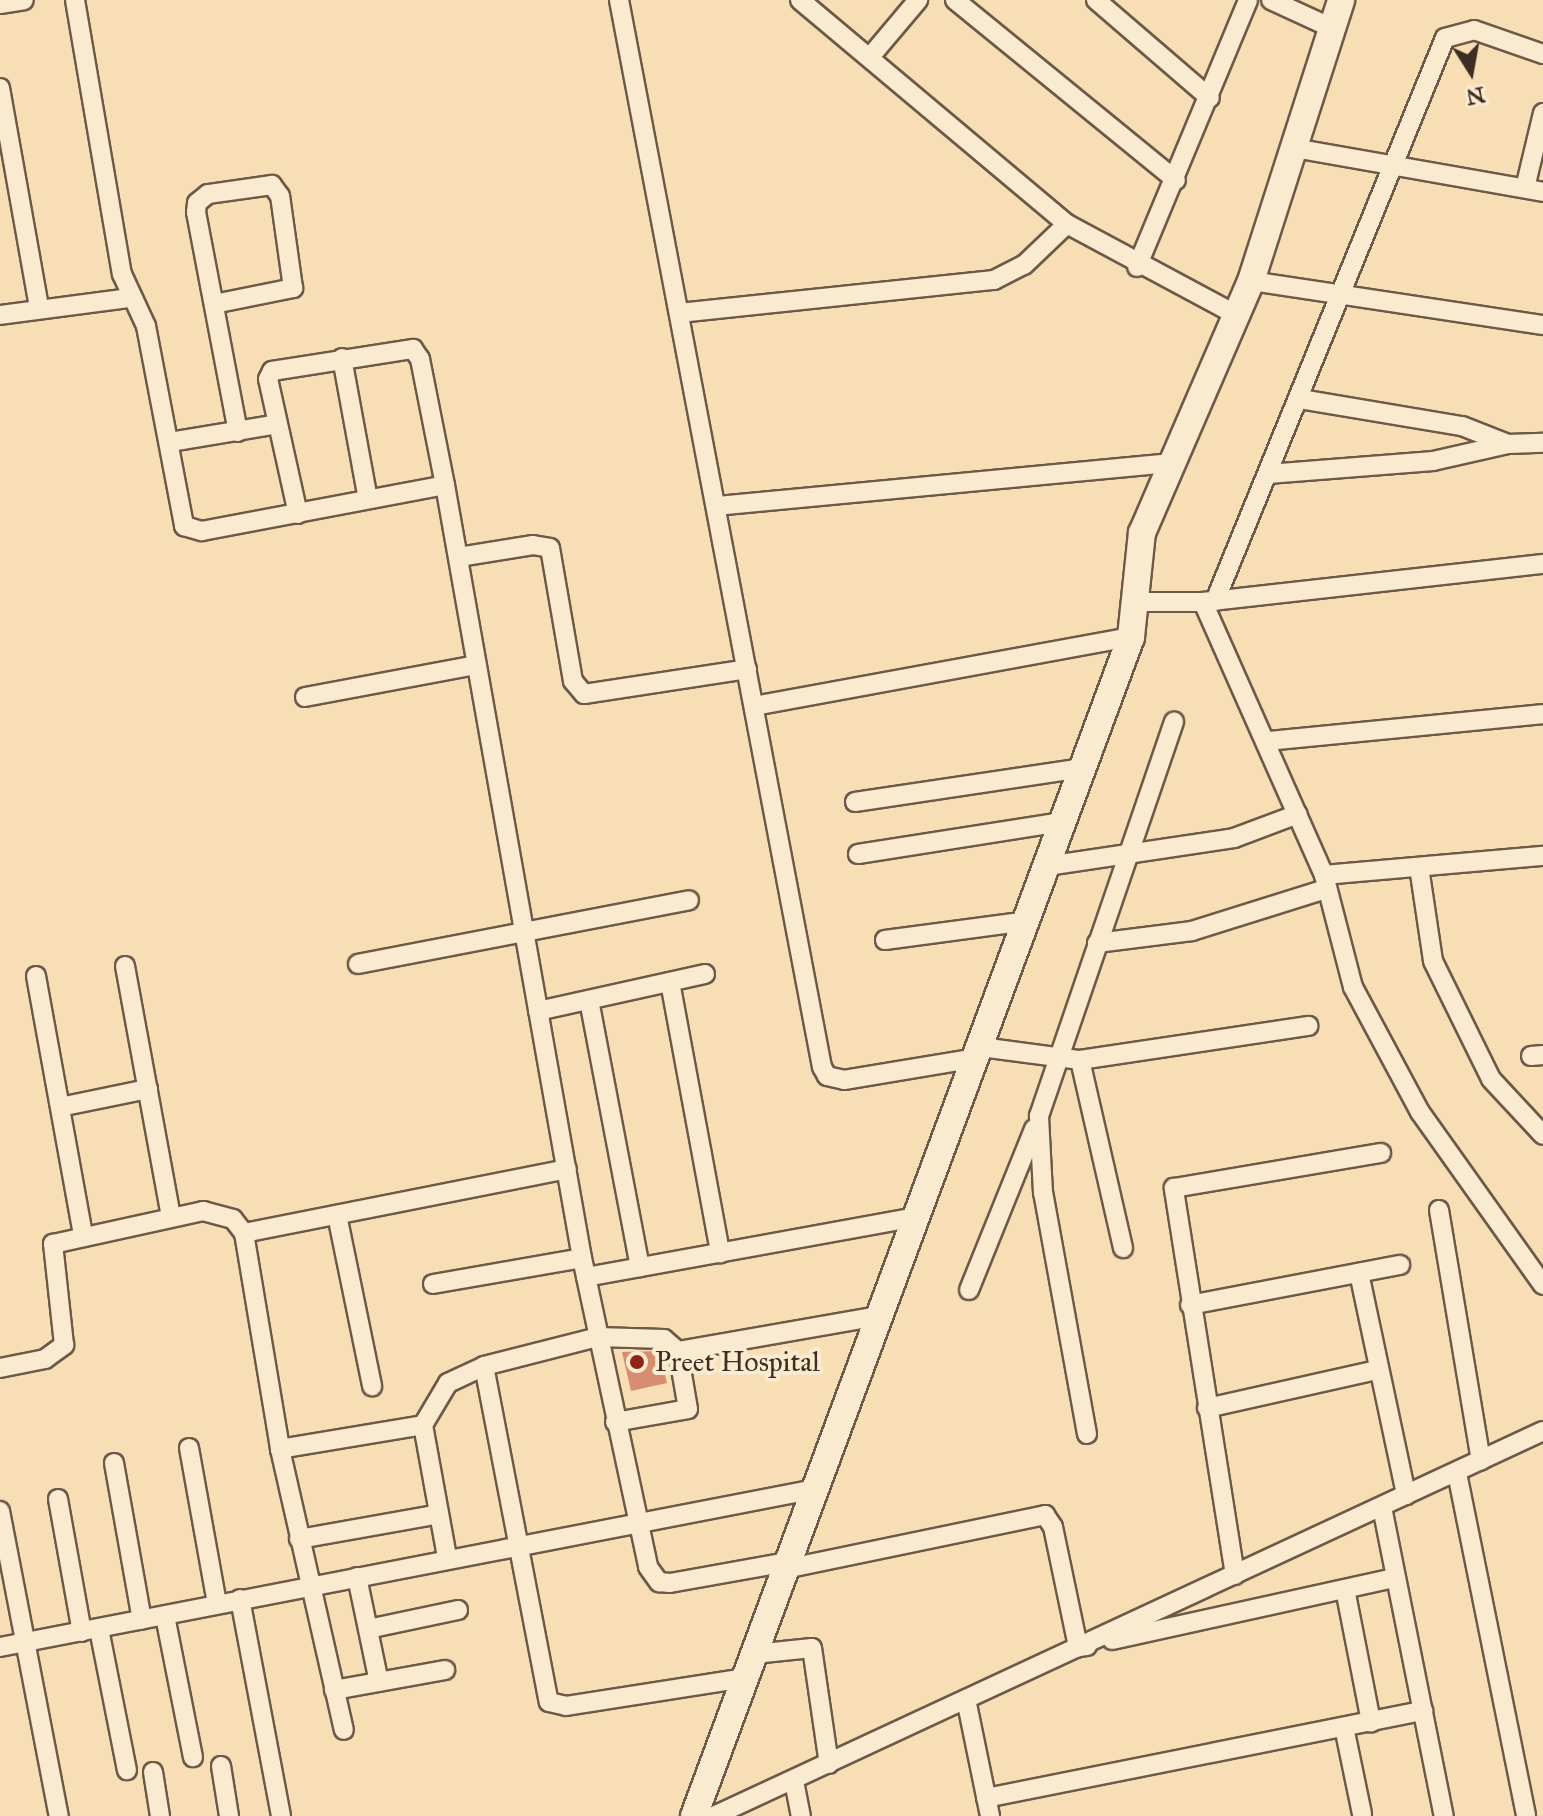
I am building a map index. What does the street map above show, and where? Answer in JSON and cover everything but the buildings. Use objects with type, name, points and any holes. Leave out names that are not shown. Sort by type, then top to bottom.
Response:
[{"type":"street","points":[[0,4],[24,0]]},
{"type":"street","points":[[75,0],[129,298],[146,326],[184,526],[202,531],[445,485]]},
{"type":"street","points":[[619,0],[827,1076],[844,1080],[979,1052],[1056,1061],[1080,1060],[1308,1026]]},
{"type":"street","points":[[800,0],[1067,224],[1137,267],[1237,315]]},
{"type":"street","points":[[870,57],[918,0]]},
{"type":"street","points":[[955,0],[1176,180]]},
{"type":"street","points":[[1096,0],[1210,98]]},
{"type":"street","points":[[1137,267],[1176,180],[1248,0]]},
{"type":"street","points":[[1271,0],[1332,28]]},
{"type":"street","points":[[694,1816],[1131,637],[1142,533],[1251,281],[1341,0]]},
{"type":"street","points":[[1543,54],[1474,30],[1454,31],[1445,38],[1345,292],[1268,474],[1209,602],[1325,882],[1345,968],[1404,1085],[1543,1285]]},
{"type":"street","points":[[0,88],[39,307]]},
{"type":"street","points":[[1294,148],[1534,190],[1543,113]]},
{"type":"street","points":[[214,304],[293,288],[280,196],[272,185],[208,194],[197,203],[214,304],[238,432]]},
{"type":"street","points":[[679,313],[994,280],[1024,265],[1067,224]]},
{"type":"street","points":[[1251,281],[1345,292],[1543,325]]},
{"type":"street","points":[[0,315],[39,307],[129,298]]},
{"type":"street","points":[[298,514],[278,424],[272,371],[402,349],[419,354],[459,557],[582,1258],[634,1523],[659,1582],[787,1566],[1045,1515],[1053,1527],[1078,1647]]},
{"type":"street","points":[[342,358],[368,499]]},
{"type":"street","points":[[1300,399],[1462,426],[1508,444]]},
{"type":"street","points":[[170,442],[278,424]]},
{"type":"street","points":[[1268,474],[1433,461],[1508,444],[1543,443]]},
{"type":"street","points":[[716,506],[1171,463]]},
{"type":"street","points":[[459,557],[533,545],[550,548],[573,681],[584,694],[747,669]]},
{"type":"street","points":[[1135,602],[1209,602],[1543,564]]},
{"type":"street","points":[[754,706],[1131,637]]},
{"type":"street","points":[[305,697],[476,665]]},
{"type":"street","points":[[1268,741],[1543,714]]},
{"type":"street","points":[[969,1290],[1039,1116],[1174,721]]},
{"type":"street","points":[[855,802],[1083,768]]},
{"type":"street","points":[[1047,866],[1234,838],[1298,814]]},
{"type":"street","points":[[858,854],[1063,822]]},
{"type":"street","points":[[1097,943],[1192,931],[1325,882],[1419,867],[1543,856]]},
{"type":"street","points":[[1419,867],[1433,961],[1491,1079],[1543,1135]]},
{"type":"street","points":[[358,964],[689,900]]},
{"type":"street","points":[[885,940],[1027,921]]},
{"type":"street","points":[[125,966],[171,1217]]},
{"type":"street","points":[[538,1011],[705,974]]},
{"type":"street","points":[[36,976],[83,1234]]},
{"type":"street","points":[[670,982],[720,1253]]},
{"type":"street","points":[[589,1000],[640,1267]]},
{"type":"street","points":[[1080,1060],[1123,1248]]},
{"type":"street","points":[[60,1107],[148,1089]]},
{"type":"street","points":[[1039,1116],[1043,1193],[1087,1434]]},
{"type":"street","points":[[1235,1575],[1190,1305],[1174,1188],[1381,1153]]},
{"type":"street","points":[[244,1233],[567,1169]]},
{"type":"street","points":[[0,1368],[45,1359],[64,1345],[50,1250],[83,1234],[216,1210],[244,1233],[280,1449],[344,1730]]},
{"type":"street","points":[[1439,1210],[1481,1461]]},
{"type":"street","points":[[337,1215],[372,1386]]},
{"type":"street","points":[[586,1277],[916,1217]]},
{"type":"street","points":[[433,1284],[582,1258]]},
{"type":"street","points":[[1190,1305],[1400,1265]]},
{"type":"street","points":[[1359,1273],[1377,1370],[1406,1495]]},
{"type":"street","points":[[678,1351],[879,1316]]},
{"type":"street","points":[[447,1557],[423,1425],[448,1383],[484,1366],[598,1337],[664,1339],[678,1351],[688,1409],[615,1422]]},
{"type":"street","points":[[484,1366],[549,1702],[566,1706],[749,1666],[812,1648],[829,1764]]},
{"type":"street","points":[[1207,1408],[1377,1370]]},
{"type":"street","points":[[280,1449],[423,1425]]},
{"type":"street","points":[[714,1816],[1543,1431]]},
{"type":"street","points":[[189,1448],[217,1604]]},
{"type":"street","points":[[114,1463],[142,1620]]},
{"type":"street","points":[[1457,1473],[1526,1816]]},
{"type":"street","points":[[0,1647],[447,1557],[815,1489]]},
{"type":"street","points":[[58,1499],[127,1770]]},
{"type":"street","points":[[1382,1507],[1444,1816]]},
{"type":"street","points":[[0,1511],[59,1816]]},
{"type":"street","points":[[299,1539],[439,1514]]},
{"type":"street","points":[[357,1577],[379,1682]]},
{"type":"street","points":[[1078,1647],[1394,1578]]},
{"type":"street","points":[[1345,1589],[1371,1722]]},
{"type":"street","points":[[240,1599],[281,1816]]},
{"type":"street","points":[[368,1629],[458,1610]]},
{"type":"street","points":[[165,1616],[193,1757]]},
{"type":"street","points":[[334,1690],[445,1670]]},
{"type":"street","points":[[966,1699],[988,1807],[1423,1711]]},
{"type":"street","points":[[1344,1727],[1362,1814]]},
{"type":"street","points":[[221,1766],[229,1816]]},
{"type":"street","points":[[153,1772],[160,1816]]},
{"type":"street","points":[[794,1781],[801,1816]]},
{"type":"place","name":"Preet Hospital","points":[[637,1362]]}]
